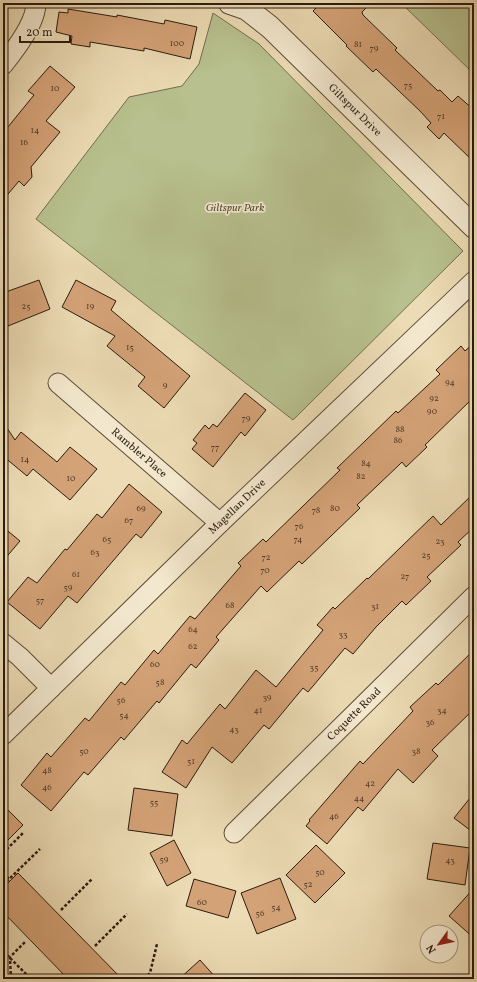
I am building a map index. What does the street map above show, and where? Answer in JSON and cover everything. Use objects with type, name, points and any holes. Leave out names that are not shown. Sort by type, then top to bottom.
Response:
[{"type":"street","points":[[3,64],[16,49],[25,35],[36,10],[36,3]]},
{"type":"street","name":"Giltspur Drive","points":[[230,3],[247,9],[270,27],[474,227]]},
{"type":"street","name":"Magellan Drive","points":[[3,735],[220,523],[474,281]]},
{"type":"street","name":"Rambler Place","points":[[58,383],[220,523]]},
{"type":"street","name":"Coquette Road","points":[[234,833],[474,596]]},
{"type":"street","points":[[3,642],[51,688]]},
{"type":"path","points":[[3,853],[23,832]]},
{"type":"path","points":[[3,885],[40,849]]},
{"type":"path","points":[[3,873],[9,879]]},
{"type":"path","points":[[61,910],[92,880]]},
{"type":"path","points":[[95,946],[127,914]]},
{"type":"path","points":[[10,979],[10,957],[26,941]]},
{"type":"path","points":[[145,978],[150,973],[157,944]]},
{"type":"path","points":[[3,951],[31,979]]},
{"type":"green space","points":[[401,3],[474,3],[474,74]]},
{"type":"green space","name":"Giltspur Park","points":[[213,13],[259,44],[463,251],[293,420],[36,219],[129,97],[182,86],[199,64]]},
{"type":"building","points":[[321,3],[371,3],[362,12],[363,15],[397,48],[395,50],[438,91],[440,90],[452,102],[458,96],[474,110],[474,162],[444,133],[439,139],[427,127],[431,123],[420,111],[376,69],[373,72],[346,46],[347,45],[313,11]]},
{"type":"building","points":[[68,9],[117,17],[117,15],[164,24],[165,20],[197,27],[190,59],[144,48],[144,51],[90,42],[90,47],[71,44],[72,36],[56,32],[59,12],[68,13]]},
{"type":"building","points":[[50,66],[75,87],[46,121],[60,132],[31,167],[32,177],[24,186],[19,181],[3,200],[3,133],[34,95],[28,91]]},
{"type":"building","points":[[39,280],[50,309],[8,326],[3,313],[3,293]]},
{"type":"building","points":[[76,280],[116,301],[111,310],[190,376],[164,408],[138,386],[145,377],[107,346],[115,336],[62,307]]},
{"type":"building","points":[[474,343],[474,397],[425,445],[427,447],[406,467],[402,462],[357,505],[360,508],[302,564],[299,561],[267,592],[261,586],[216,637],[219,640],[196,668],[191,664],[159,703],[157,701],[124,740],[121,737],[88,775],[84,772],[51,811],[21,785],[47,753],[51,757],[85,718],[89,721],[121,682],[125,685],[154,650],[158,654],[190,616],[195,619],[241,566],[238,563],[263,539],[266,542],[340,470],[337,468],[396,411],[398,413],[440,374],[436,370],[461,346],[465,351]]},
{"type":"building","points":[[245,393],[266,410],[245,436],[241,432],[213,467],[192,449],[197,443],[193,440],[205,425],[209,429],[213,424],[217,427]]},
{"type":"building","points":[[3,422],[15,440],[21,432],[57,462],[70,447],[97,469],[70,500],[33,469],[27,476],[3,456]]},
{"type":"building","points":[[129,484],[162,512],[141,538],[136,534],[77,603],[68,596],[40,629],[7,602],[28,577],[37,583],[97,514],[102,518]]},
{"type":"building","points":[[474,493],[474,527],[458,542],[461,545],[427,577],[431,581],[406,605],[402,601],[376,627],[353,654],[345,648],[308,692],[303,688],[269,729],[264,725],[232,763],[212,747],[186,788],[162,772],[182,740],[187,744],[220,704],[225,709],[256,670],[276,687],[323,630],[317,625],[333,607],[335,609],[367,578],[368,579],[433,516],[441,525]]},
{"type":"building","points":[[3,527],[20,541],[3,561]]},
{"type":"building","points":[[474,650],[474,709],[432,750],[438,756],[413,783],[398,769],[363,811],[358,807],[327,844],[306,826],[310,821],[309,820],[360,761],[363,764],[413,711],[410,707],[436,683],[438,685]]},
{"type":"building","points":[[134,788],[178,794],[172,836],[128,830]]},
{"type":"building","points":[[474,793],[474,833],[454,818]]},
{"type":"building","points":[[3,805],[23,825],[3,845]]},
{"type":"building","points":[[174,840],[191,873],[167,886],[150,853]]},
{"type":"building","points":[[433,843],[470,848],[465,885],[427,879]]},
{"type":"building","points":[[316,845],[345,873],[315,903],[286,875]]},
{"type":"building","points":[[18,873],[122,979],[68,979],[3,912],[3,888]]},
{"type":"building","points":[[280,878],[296,919],[257,934],[241,893]]},
{"type":"building","points":[[194,879],[236,891],[228,918],[186,906]]},
{"type":"building","points":[[474,888],[474,938],[449,916]]},
{"type":"building","points":[[200,960],[217,979],[179,979]]}]
